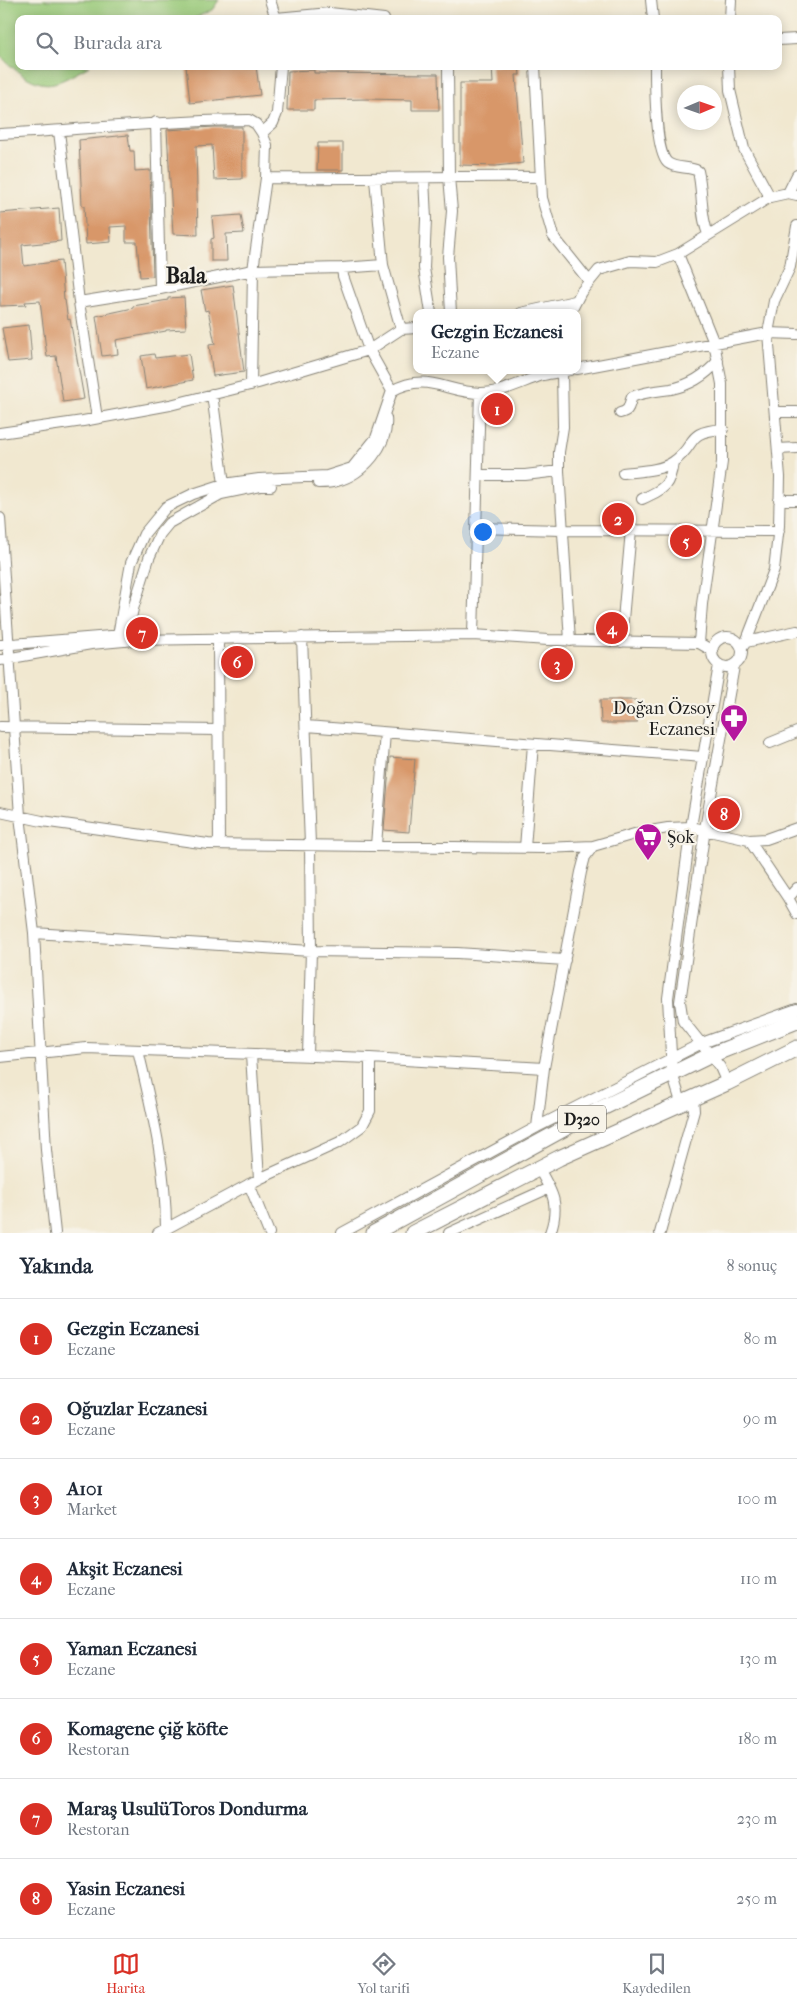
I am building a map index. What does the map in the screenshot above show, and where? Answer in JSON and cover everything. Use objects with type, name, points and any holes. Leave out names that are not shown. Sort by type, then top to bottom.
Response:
[{"type":"highway","name":"D320","points":[[374,1233],[600,1108],[671,1066],[706,1049],[797,1021]]},
{"type":"highway","name":"D320","points":[[413,1233],[539,1169],[727,1083],[797,1048]]},
{"type":"street","points":[[270,0],[275,15]]},
{"type":"street","points":[[651,0],[653,15]]},
{"type":"street","points":[[730,15],[731,0]]},
{"type":"street","points":[[308,15],[330,13],[348,15]]},
{"type":"street","points":[[782,40],[797,39]]},
{"type":"street","points":[[262,132],[273,123],[277,113],[280,70]]},
{"type":"street","points":[[448,70],[449,177],[452,211],[448,257],[451,309]]},
{"type":"street","points":[[535,70],[542,198],[552,236],[589,281]]},
{"type":"street","points":[[655,70],[657,128],[663,156],[666,162],[671,165],[693,168],[698,172],[705,227],[708,234]]},
{"type":"street","points":[[729,70],[730,90],[744,150],[770,197]]},
{"type":"street","points":[[0,134],[59,131],[156,122],[249,120],[256,124],[262,132],[267,145],[266,178],[253,270],[251,385]]},
{"type":"street","points":[[156,122],[160,289]]},
{"type":"street","points":[[59,131],[79,302],[97,418]]},
{"type":"street","points":[[572,309],[589,281],[599,270],[630,261],[657,262],[678,254],[770,197],[792,194],[797,175]]},
{"type":"street","points":[[266,178],[540,177]]},
{"type":"street","points":[[424,178],[426,219],[424,268],[430,309]]},
{"type":"street","points":[[374,179],[383,266],[401,329]]},
{"type":"street","points":[[727,1083],[720,1067],[684,1020],[680,1002],[705,829],[734,666],[742,655],[744,645],[774,570],[779,531],[778,449],[768,333],[774,301],[790,267],[797,226]]},
{"type":"street","points":[[678,254],[714,343],[722,384],[722,462],[702,604],[699,643]]},
{"type":"street","points":[[79,302],[160,289],[253,270],[383,266]]},
{"type":"street","points":[[342,268],[342,276],[369,350],[392,391]]},
{"type":"street","points":[[539,309],[575,301]]},
{"type":"street","points":[[0,433],[170,405],[251,385],[369,350],[401,329],[413,328]]},
{"type":"street","points":[[581,368],[768,333],[797,334]]},
{"type":"street","points":[[620,413],[628,411],[632,397],[688,384],[701,378],[718,361]]},
{"type":"street","points":[[125,638],[131,563],[144,534],[166,507],[193,494],[224,484],[259,479],[327,476],[352,468],[376,438],[392,391],[404,384],[421,381],[480,393],[500,390],[542,374]]},
{"type":"street","points":[[566,374],[559,471],[570,641]]},
{"type":"street","points":[[474,635],[480,393]]},
{"type":"street","points":[[212,394],[224,484]]},
{"type":"street","points":[[125,638],[149,558],[160,534],[169,523],[222,494],[260,486],[338,481],[360,469],[384,440],[385,409]]},
{"type":"street","points":[[776,412],[797,412]]},
{"type":"street","points":[[624,474],[667,465],[684,452],[696,435],[706,430],[723,429]]},
{"type":"street","points":[[778,449],[797,448]]},
{"type":"street","points":[[642,498],[658,492],[667,485],[672,474],[673,462]]},
{"type":"street","points":[[478,474],[525,475],[559,471]]},
{"type":"street","points":[[779,500],[797,500]]},
{"type":"street","points":[[0,518],[5,659],[14,726],[20,816],[34,933],[46,1150],[55,1233]]},
{"type":"street","points":[[476,528],[779,531]]},
{"type":"street","points":[[621,642],[632,530]]},
{"type":"street","points":[[734,666],[726,667],[719,665],[716,661],[713,651],[718,641],[723,638],[734,639],[744,645],[797,631]]},
{"type":"street","points":[[4,645],[125,638],[474,635],[570,641],[699,643],[713,651]]},
{"type":"street","points":[[302,637],[310,844],[311,951],[308,1055]]},
{"type":"street","points":[[5,659],[125,638]]},
{"type":"street","points":[[218,638],[219,844]]},
{"type":"street","points":[[660,1233],[694,1111],[671,1066],[668,998],[691,827],[719,665]]},
{"type":"street","points":[[306,726],[703,757]]},
{"type":"street","points":[[0,727],[218,730]]},
{"type":"street","points":[[770,743],[797,732]]},
{"type":"street","points":[[376,845],[385,733]]},
{"type":"street","points":[[525,848],[533,744]]},
{"type":"street","points":[[0,812],[52,823],[219,844],[525,848],[592,846],[668,828],[691,827],[705,829],[749,840],[766,839],[797,828]]},
{"type":"street","points":[[749,840],[797,914]]},
{"type":"street","points":[[537,1127],[544,1068],[581,872],[592,846]]},
{"type":"street","points":[[788,898],[797,888]]},
{"type":"street","points":[[34,933],[311,951],[457,953],[565,960]]},
{"type":"street","points":[[706,1049],[797,1009]]},
{"type":"street","points":[[0,1057],[86,1048],[308,1055],[544,1068]]},
{"type":"street","points":[[138,1050],[161,1155],[166,1195],[162,1231]]},
{"type":"street","points":[[251,1054],[259,1179]]},
{"type":"street","points":[[162,1231],[259,1179],[340,1142],[362,1126],[370,1111],[370,1058]]},
{"type":"street","points":[[342,1233],[537,1127],[671,1066]]},
{"type":"street","points":[[539,1169],[553,1194],[555,1218],[550,1233]]},
{"type":"street","points":[[249,1184],[269,1233]]},
{"type":"street","points":[[449,1233],[549,1188]]},
{"type":"green space","points":[[0,0],[219,0],[212,10],[201,15],[15,15],[15,70],[0,55]]},
{"type":"green space","points":[[16,70],[82,70],[63,80],[47,84],[39,83]]},
{"type":"building","points":[[186,70],[257,70],[260,95],[190,103]]},
{"type":"building","points":[[314,70],[314,73],[438,74],[439,110],[412,110],[412,100],[367,99],[314,100],[314,110],[287,110],[288,71]]},
{"type":"building","points":[[492,70],[519,70],[520,75],[516,75],[523,163],[496,166],[460,165],[460,83],[493,83]]},
{"type":"building","points":[[242,127],[242,179],[214,180],[212,145],[196,146],[198,235],[173,234],[167,130]]},
{"type":"building","points":[[128,135],[130,151],[134,151],[135,171],[150,170],[153,276],[140,277],[137,242],[126,242],[126,226],[110,227],[111,242],[86,244],[79,140]]},
{"type":"building","points":[[318,143],[343,143],[343,170],[317,170]]},
{"type":"building","points":[[59,208],[61,241],[22,245],[24,266],[61,261],[64,300],[68,320],[70,319],[84,399],[63,402],[56,356],[47,357],[40,301],[25,302],[26,305],[0,306],[0,213]]},
{"type":"building","points":[[241,215],[244,233],[226,234],[227,261],[211,261],[211,239],[214,238],[212,217]]},
{"type":"building","points":[[233,285],[244,372],[213,376],[209,345],[215,344],[208,310],[205,311],[201,290]]},
{"type":"building","points":[[184,297],[186,329],[166,330],[116,340],[118,354],[102,356],[96,316],[133,308],[133,306],[168,300],[168,298]]},
{"type":"building","points":[[29,325],[32,360],[8,362],[2,328]]},
{"type":"building","points":[[154,354],[155,358],[189,354],[193,380],[146,389],[141,356]]},
{"type":"building","points":[[600,700],[637,700],[637,723],[601,723]]},
{"type":"building","points":[[390,757],[415,759],[409,832],[384,830]]},
{"type":"place","name":"Gezgin Eczanesi","points":[[497,409]]},
{"type":"place","name":"Oğuzlar Eczanesi","points":[[618,519]]},
{"type":"place","name":"Yaman Eczanesi","points":[[686,541]]},
{"type":"place","name":"Akşit Eczanesi","points":[[612,628]]},
{"type":"place","name":"Maraş UsulüToros Dondurma","points":[[142,633]]},
{"type":"place","name":"Komagene çiğ köfte","points":[[237,662]]},
{"type":"place","name":"A101","points":[[557,664]]},
{"type":"place","name":"Doğan Özsoy Eczanesi","points":[[734,742]]},
{"type":"place","name":"Yasin Eczanesi","points":[[724,814]]},
{"type":"place","name":"Şok","points":[[648,861]]},
{"type":"district","name":"Bala","points":[[186,275]]}]
